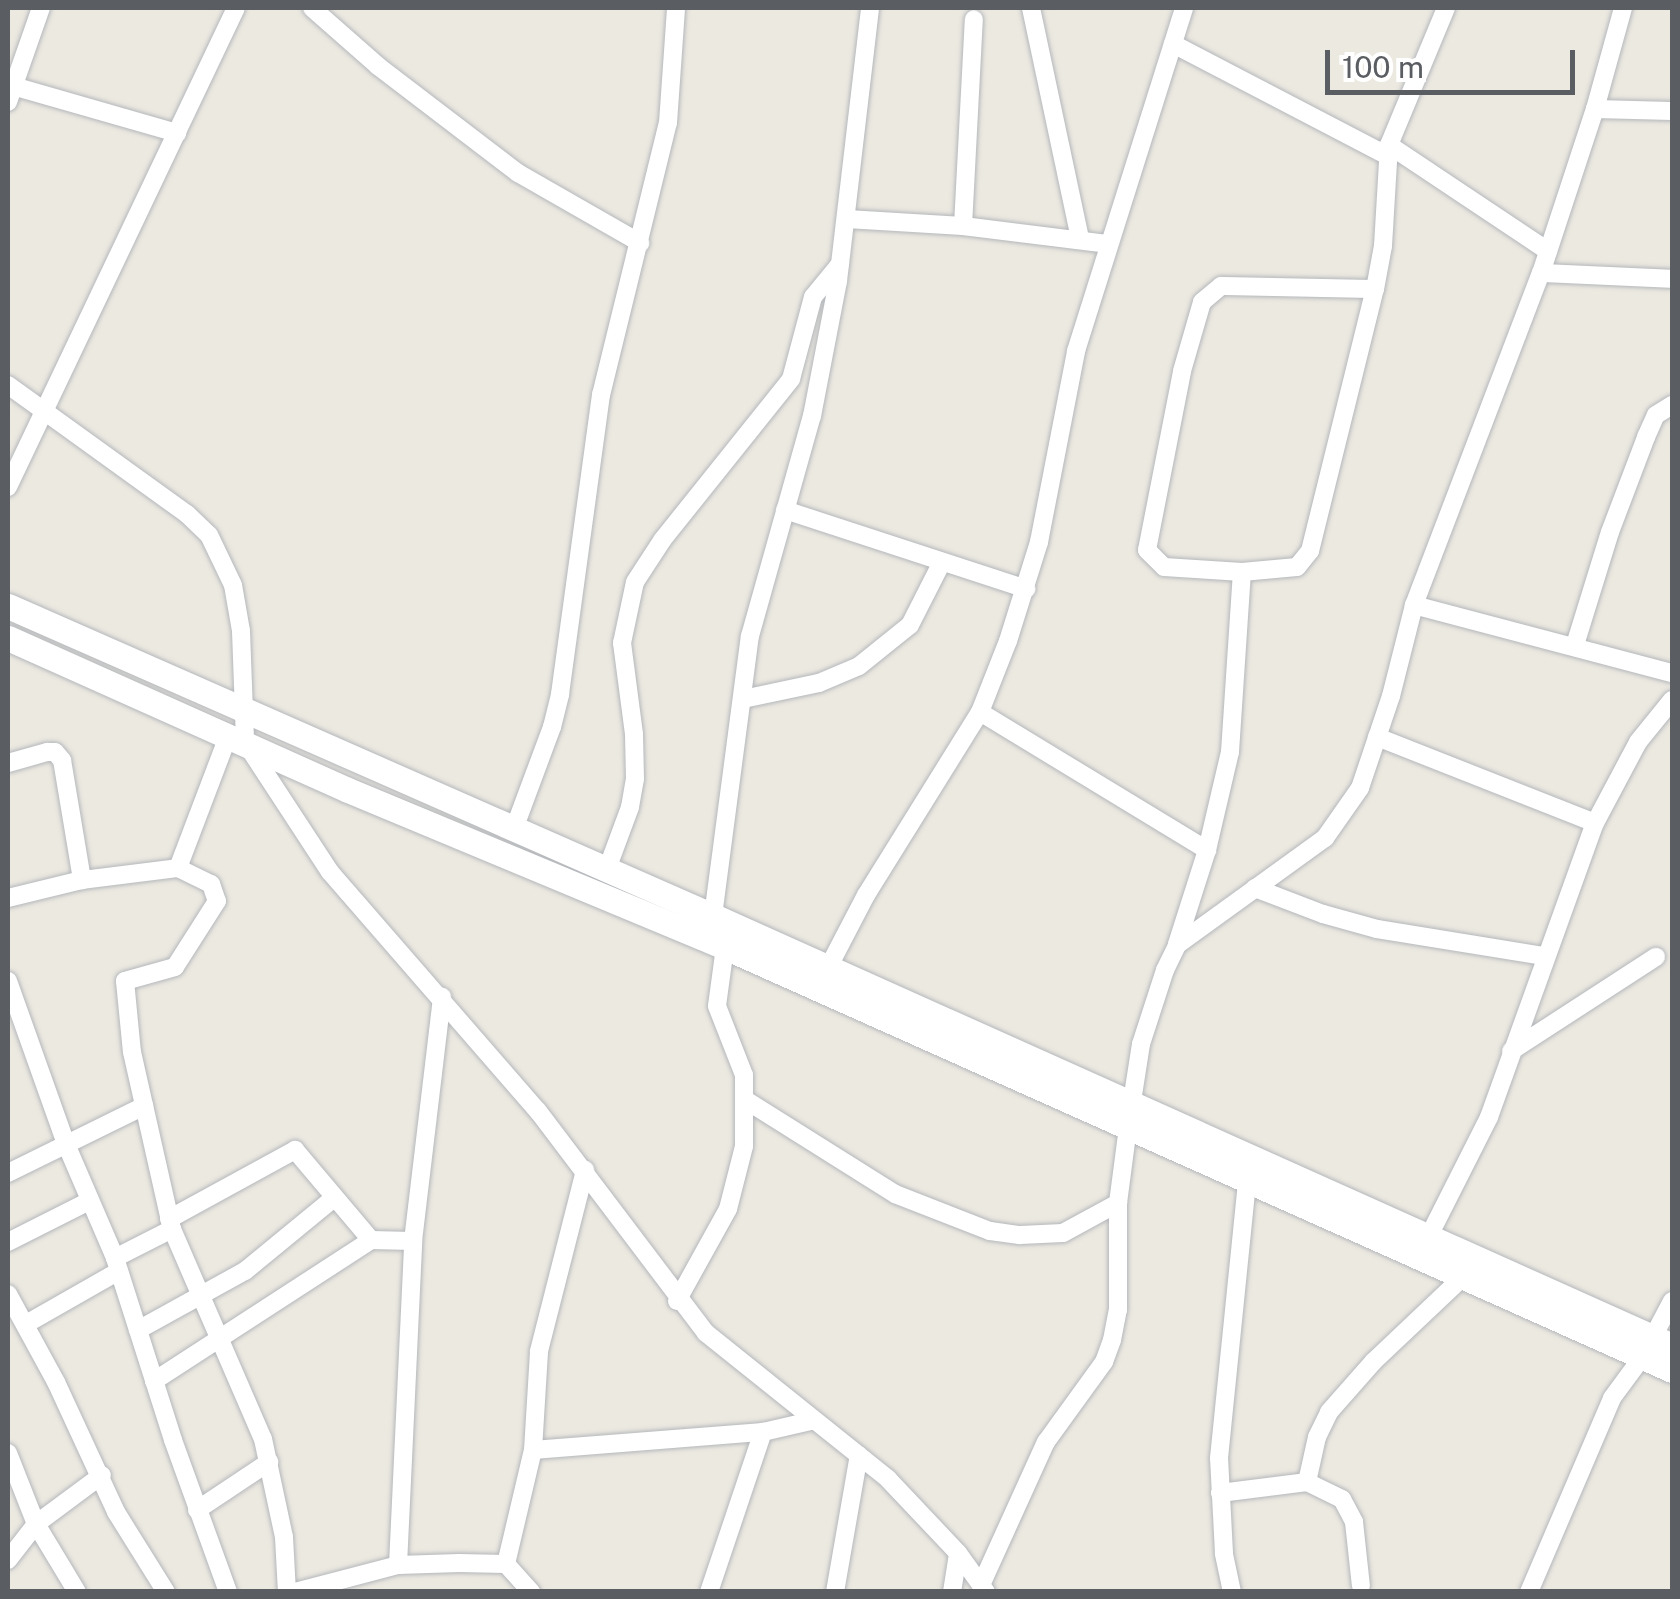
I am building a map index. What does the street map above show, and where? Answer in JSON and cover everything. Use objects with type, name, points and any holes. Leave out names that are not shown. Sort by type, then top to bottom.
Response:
[{"type":"street","points":[[41,8],[10,94],[177,132]]},
{"type":"street","points":[[8,487],[236,8]]},
{"type":"street","points":[[312,8],[378,66],[518,173],[640,242]]},
{"type":"street","points":[[514,829],[552,727],[560,694],[602,395],[668,124],[676,8]]},
{"type":"street","points":[[713,916],[750,636],[812,416],[840,264],[870,8]]},
{"type":"street","points":[[1031,8],[1080,238]]},
{"type":"street","points":[[828,968],[866,895],[980,712],[1026,589],[1049,496],[1066,397],[1106,244],[1184,8]]},
{"type":"street","points":[[1376,290],[1220,286],[1202,302],[1182,371],[1147,550],[1164,567],[1242,572],[1297,567],[1310,551],[1376,290],[1383,246],[1388,151],[1446,8]]},
{"type":"street","points":[[1177,945],[1325,838],[1360,788],[1414,605],[1542,273],[1595,109],[1622,8]]},
{"type":"street","points":[[963,226],[974,19]]},
{"type":"street","points":[[1174,44],[1388,151],[1548,251]]},
{"type":"street","points":[[1595,109],[1672,111]]},
{"type":"street","points":[[847,219],[963,226],[1106,244]]},
{"type":"street","points":[[597,876],[630,807],[635,780],[634,734],[622,643],[635,582],[663,539],[791,379],[814,298],[840,264]]},
{"type":"street","points":[[1542,273],[1672,279]]},
{"type":"street","points":[[8,385],[209,536],[233,585],[246,712],[178,868]]},
{"type":"street","points":[[1576,644],[1610,532],[1646,437],[1656,416],[1672,405]]},
{"type":"street","points":[[785,510],[1026,589]]},
{"type":"street","points":[[743,699],[819,683],[859,666],[886,648],[920,609],[941,564]]},
{"type":"street","points":[[983,1588],[1046,1442],[1104,1362],[1118,1310],[1118,1203],[1141,1044],[1208,850],[1235,718],[1242,572]]},
{"type":"street","points":[[1414,605],[1576,644],[1672,673]]},
{"type":"street","points":[[8,606],[514,829],[725,946],[1429,1236],[1656,1346],[1672,1370]]},
{"type":"street","points":[[8,638],[348,790],[713,916],[1131,1116],[1247,1180],[1464,1276],[1656,1346]]},
{"type":"street","points":[[1429,1236],[1489,1117],[1595,823],[1638,742],[1672,700]]},
{"type":"street","points":[[980,712],[1208,850]]},
{"type":"street","points":[[1377,737],[1595,823]]},
{"type":"street","points":[[237,738],[330,872],[442,998],[585,1170],[706,1334],[811,1421],[859,1455],[958,1552],[983,1588]]},
{"type":"street","points":[[8,763],[46,752],[55,752],[62,760],[82,880]]},
{"type":"street","points":[[8,898],[82,880],[178,868],[211,884],[217,901],[174,967],[125,981],[132,1052],[170,1224],[254,1413],[270,1462],[284,1537],[287,1592]]},
{"type":"street","points":[[1254,888],[1377,929],[1544,956]]},
{"type":"street","points":[[678,1300],[728,1209],[744,1146],[747,1102],[740,1056],[717,1006],[725,946]]},
{"type":"street","points":[[1511,1051],[1656,958]]},
{"type":"street","points":[[8,981],[66,1144],[117,1265],[228,1592]]},
{"type":"street","points":[[398,1565],[413,1240],[442,998]]},
{"type":"street","points":[[747,1102],[895,1194],[990,1231],[1020,1236],[1063,1233],[1118,1203]]},
{"type":"street","points":[[8,1173],[144,1106]]},
{"type":"street","points":[[26,1324],[117,1265],[170,1224],[288,1150],[302,1153],[371,1240]]},
{"type":"street","points":[[506,1564],[533,1450],[539,1351],[585,1170]]},
{"type":"street","points":[[1232,1592],[1224,1553],[1219,1458],[1247,1180]]},
{"type":"street","points":[[138,1330],[245,1270],[334,1198]]},
{"type":"street","points":[[8,1242],[90,1201]]},
{"type":"street","points":[[154,1381],[371,1240],[413,1240]]},
{"type":"street","points":[[1307,1482],[1317,1437],[1329,1412],[1374,1360],[1464,1276]]},
{"type":"street","points":[[8,1294],[102,1475],[134,1546],[166,1592]]},
{"type":"street","points":[[1529,1592],[1612,1398],[1656,1346],[1672,1302]]},
{"type":"street","points":[[533,1450],[763,1432],[811,1421]]},
{"type":"street","points":[[710,1592],[763,1432]]},
{"type":"street","points":[[8,1453],[36,1524],[76,1592]]},
{"type":"street","points":[[835,1592],[859,1455]]},
{"type":"street","points":[[198,1510],[270,1462]]},
{"type":"street","points":[[8,1560],[36,1524],[102,1475]]},
{"type":"street","points":[[1220,1493],[1307,1482],[1342,1499],[1354,1522],[1361,1586]]},
{"type":"street","points":[[952,1592],[958,1552]]},
{"type":"street","points":[[296,1592],[398,1565],[506,1564],[531,1592]]}]
